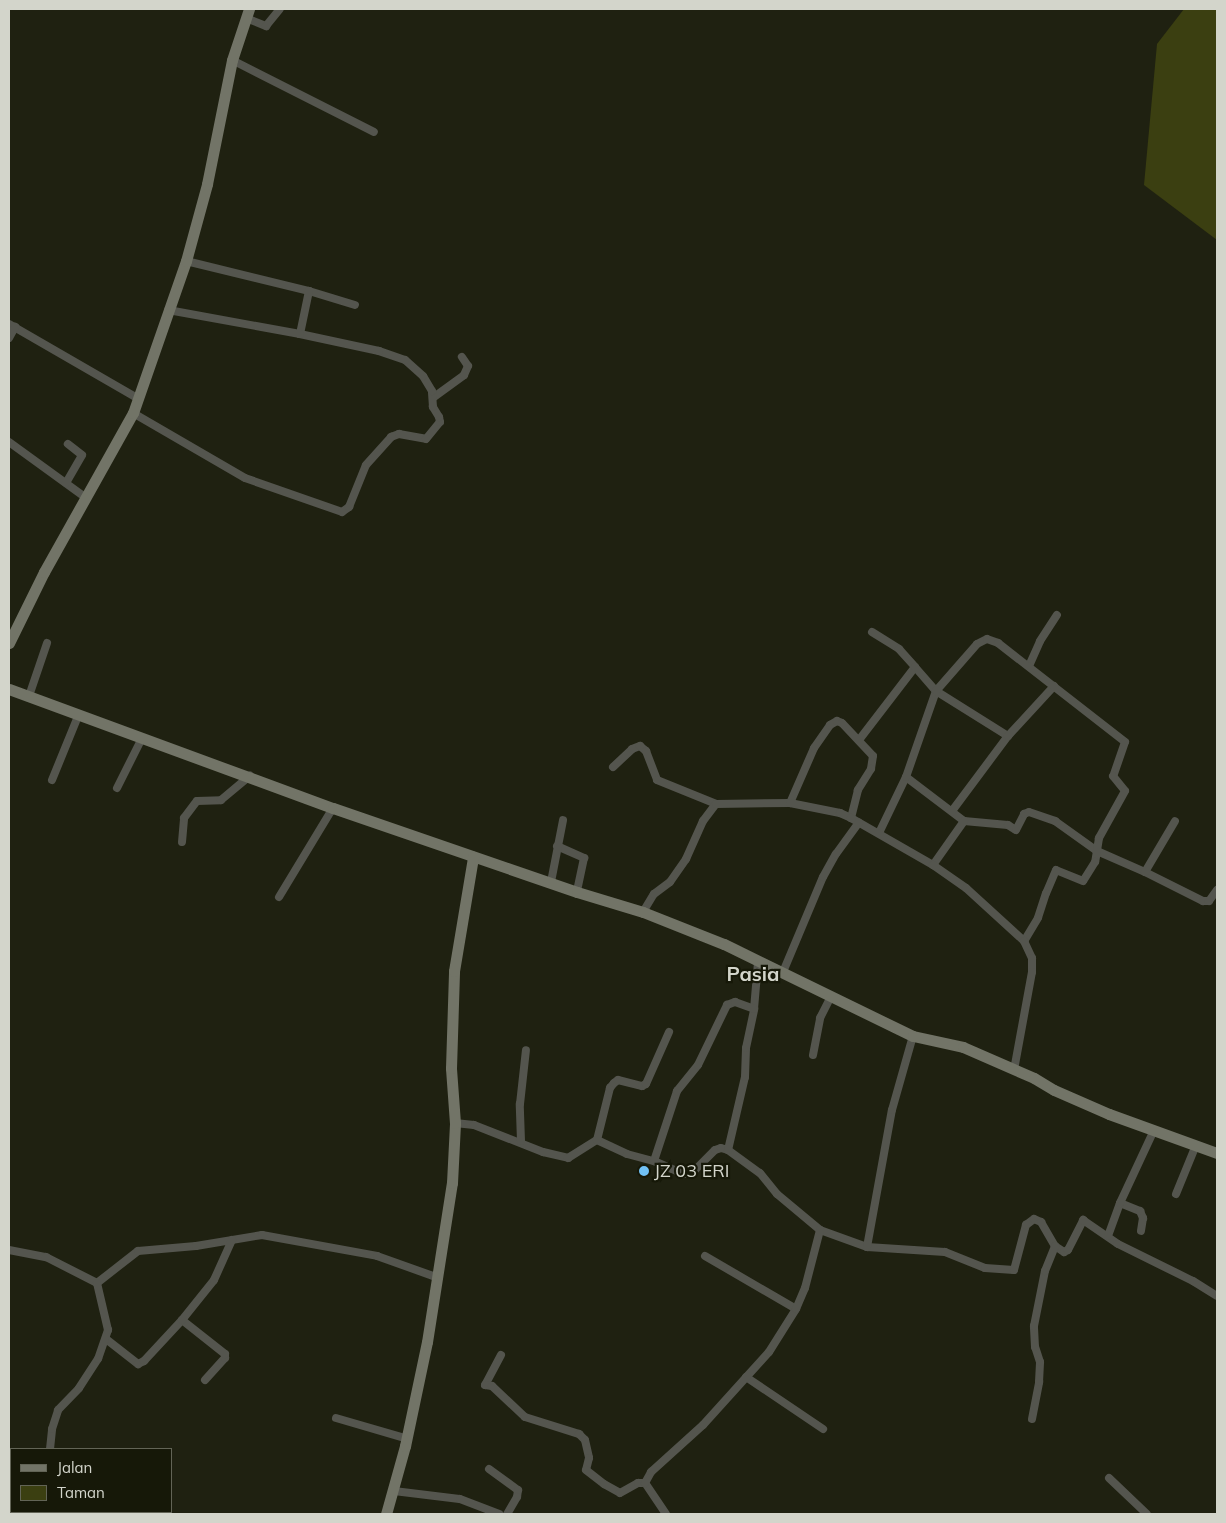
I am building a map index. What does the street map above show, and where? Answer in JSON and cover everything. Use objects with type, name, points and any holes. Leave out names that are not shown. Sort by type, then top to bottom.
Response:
[{"type":"street","points":[[9,644],[44,572],[133,412],[186,261],[207,184],[232,60],[247,13],[266,26],[280,9]]},
{"type":"street","points":[[232,60],[374,132]]},
{"type":"street","points":[[186,261],[309,291],[355,305]]},
{"type":"street","points":[[300,334],[309,291]]},
{"type":"street","points":[[133,412],[246,478],[342,512],[350,507],[366,465],[391,437],[399,434],[426,439],[440,420],[433,407],[434,397],[423,376],[405,360],[379,351],[300,334],[168,310]]},
{"type":"street","points":[[9,338],[12,326],[137,398]]},
{"type":"street","points":[[434,397],[464,374],[468,366],[462,357]]},
{"type":"street","points":[[9,442],[86,498]]},
{"type":"street","points":[[66,484],[82,456],[68,444]]},
{"type":"street","points":[[1029,666],[1040,641],[1057,615]]},
{"type":"street","points":[[872,632],[898,649],[936,691],[1008,736]]},
{"type":"street","points":[[879,833],[906,777],[936,691],[960,660],[982,640],[987,639],[998,643],[1125,742],[1113,776],[1125,791],[1099,838],[1095,862],[1083,881],[1056,870],[1046,892],[1038,918],[1024,941]]},
{"type":"street","points":[[29,696],[47,643]]},
{"type":"street","points":[[859,740],[914,667]]},
{"type":"street","points":[[952,811],[1008,736],[1054,686]]},
{"type":"street","points":[[9,689],[333,808],[577,892],[643,912],[724,944],[913,1036],[963,1048],[1034,1078],[1054,1090],[1109,1114],[1217,1153]]},
{"type":"street","points":[[52,780],[79,714]]},
{"type":"street","points":[[790,803],[814,748],[830,725],[838,721],[859,740],[873,756],[874,762],[860,786],[851,818]]},
{"type":"street","points":[[117,788],[142,738]]},
{"type":"street","points":[[613,767],[632,749],[640,746],[646,751],[658,780],[716,804],[790,803],[840,813],[879,833],[933,865],[966,888],[1024,941],[1032,958],[1032,972],[1014,1070]]},
{"type":"street","points":[[182,842],[184,818],[197,800],[222,800],[250,776]]},
{"type":"street","points":[[906,777],[964,821],[1008,825],[1016,830],[1024,814],[1028,812],[1055,821],[1097,851],[1203,901],[1208,901],[1217,890]]},
{"type":"street","points":[[643,912],[654,894],[670,882],[686,859],[703,821],[716,804]]},
{"type":"street","points":[[279,897],[333,808]]},
{"type":"street","points":[[551,882],[563,820]]},
{"type":"street","points":[[933,865],[964,821]]},
{"type":"street","points":[[1145,872],[1175,821]]},
{"type":"street","points":[[783,972],[823,877],[836,854],[859,822]]},
{"type":"street","points":[[557,846],[584,858],[577,892]]},
{"type":"street","points":[[386,1514],[394,1491],[427,1342],[452,1183],[455,1123],[451,1068],[454,971],[473,857]]},
{"type":"street","points":[[728,1150],[745,1077],[746,1048],[754,1009],[758,962]]},
{"type":"street","points":[[813,1054],[818,1025],[831,996]]},
{"type":"street","points":[[654,1161],[677,1091],[698,1065],[727,1005],[735,1002],[754,1009]]},
{"type":"street","points":[[455,1123],[474,1125],[521,1141],[543,1152],[568,1158],[597,1140],[610,1088],[614,1083],[618,1080],[636,1086],[646,1084],[669,1032]]},
{"type":"street","points":[[867,1247],[892,1110],[913,1036]]},
{"type":"street","points":[[521,1141],[520,1104],[526,1050]]},
{"type":"street","points":[[1108,1236],[1120,1203],[1154,1130]]},
{"type":"street","points":[[597,1140],[627,1154],[654,1161],[683,1174],[689,1174],[715,1150],[721,1148],[728,1150],[760,1173],[777,1194],[820,1230],[867,1247],[945,1252],[985,1268],[1014,1270],[1026,1225],[1034,1220],[1040,1222],[1055,1246],[1064,1252],[1068,1250],[1083,1220],[1108,1236],[1217,1296]]},
{"type":"street","points":[[1176,1194],[1196,1145]]},
{"type":"street","points":[[1120,1203],[1140,1211],[1143,1218],[1141,1232]]},
{"type":"street","points":[[645,1483],[651,1472],[703,1425],[769,1352],[796,1309],[810,1276],[820,1230]]},
{"type":"street","points":[[97,1283],[138,1251],[190,1247],[262,1235],[376,1256],[436,1278]]},
{"type":"street","points":[[106,1339],[138,1364],[144,1361],[182,1320],[214,1280],[232,1240]]},
{"type":"street","points":[[1032,1419],[1040,1382],[1040,1362],[1034,1326],[1045,1271],[1055,1246]]},
{"type":"street","points":[[9,1250],[46,1257],[97,1283],[108,1321],[106,1339],[98,1359],[79,1388],[58,1410],[52,1428],[50,1448]]},
{"type":"street","points":[[705,1256],[796,1309]]},
{"type":"street","points":[[182,1320],[225,1354],[225,1358],[205,1380]]},
{"type":"street","points":[[501,1355],[486,1385],[492,1386],[525,1417],[579,1434],[585,1440],[589,1458],[586,1470],[604,1484],[620,1493],[638,1483],[645,1483]]},
{"type":"street","points":[[746,1377],[823,1429]]},
{"type":"street","points":[[336,1418],[405,1438]]},
{"type":"street","points":[[489,1469],[518,1490],[517,1497],[507,1514]]},
{"type":"street","points":[[1109,1478],[1147,1514]]},
{"type":"street","points":[[645,1483],[666,1514]]},
{"type":"street","points":[[394,1491],[460,1498],[499,1514]]},
{"type":"green space","points":[[1184,9],[1217,9],[1217,240],[1144,185],[1157,44]]},
{"type":"place","name":"JZ 03 ERI","points":[[644,1171]]},
{"type":"district","name":"Pasia","points":[[753,973]]}]
